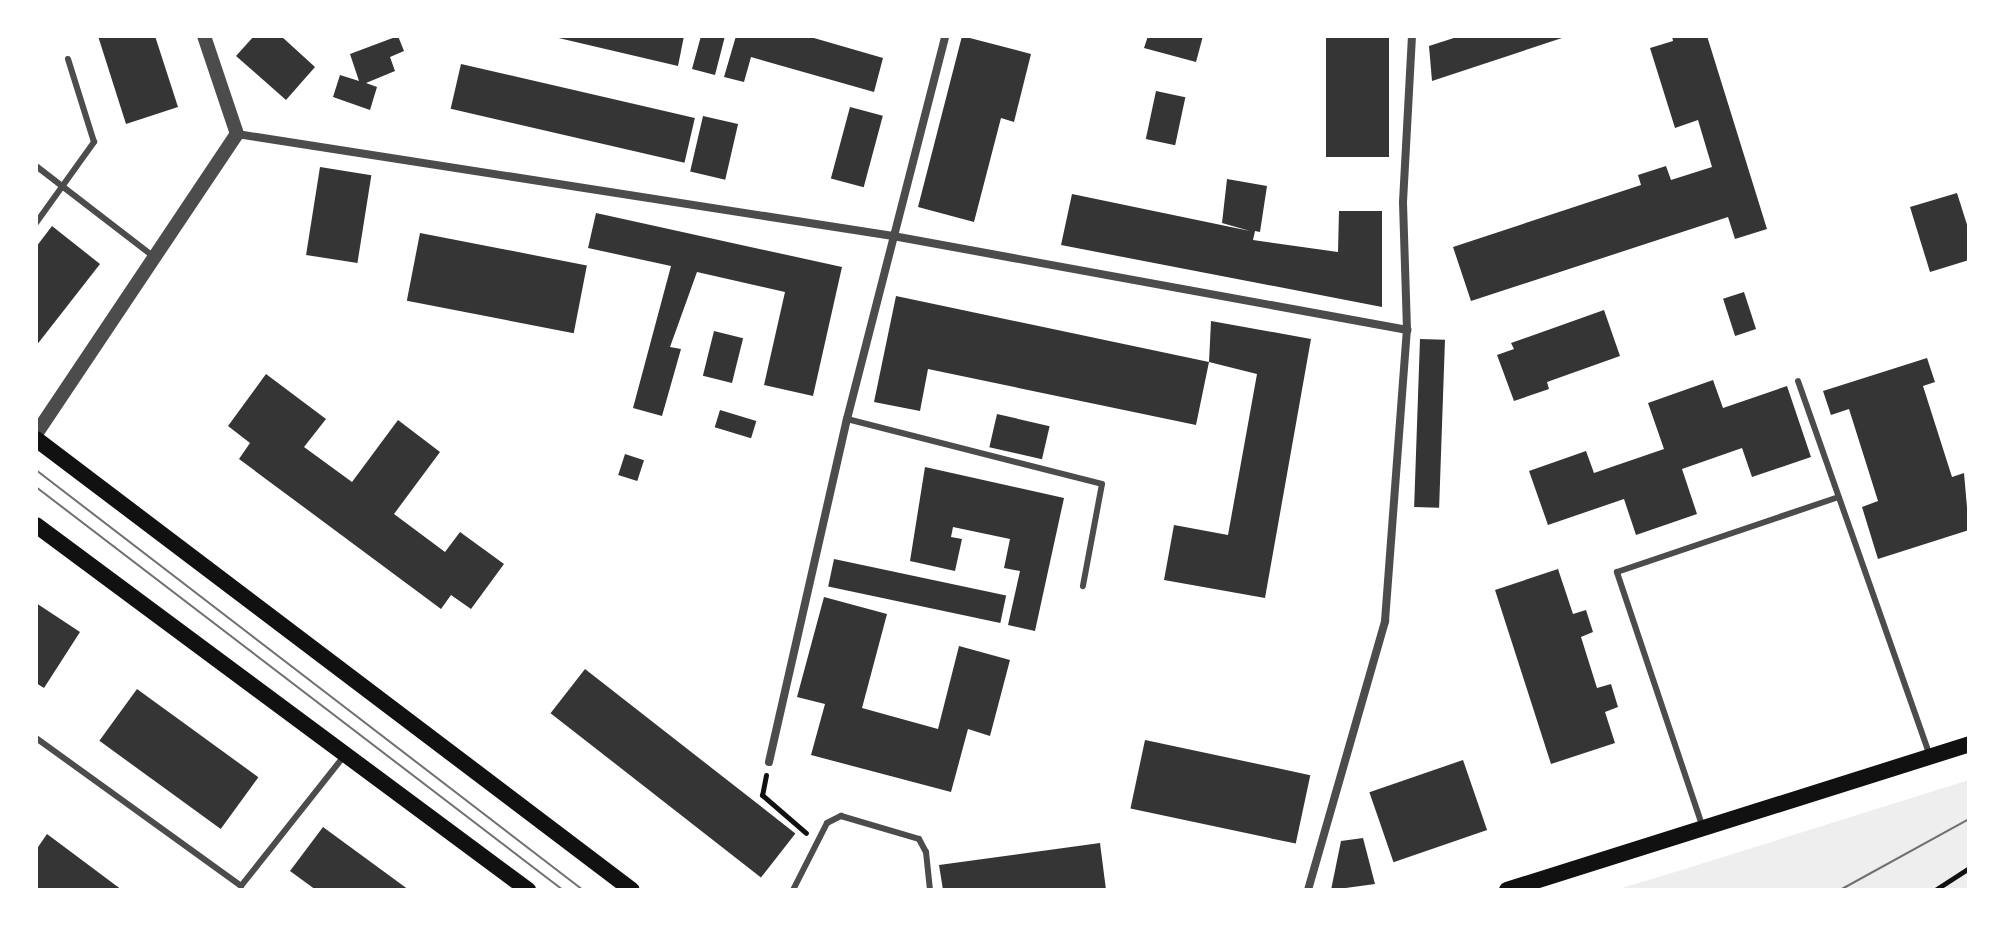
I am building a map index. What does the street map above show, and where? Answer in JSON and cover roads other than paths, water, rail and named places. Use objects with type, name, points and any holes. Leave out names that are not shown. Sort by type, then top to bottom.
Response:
[{"type":"main road","points":[[36,436],[632,890]]},
{"type":"main road","points":[[36,525],[528,890]]},
{"type":"main road","points":[[1507,890],[1969,744]]},
{"type":"street","points":[[204,36],[237,134]]},
{"type":"street","points":[[769,762],[847,419],[945,36]]},
{"type":"street","points":[[1308,890],[1385,621],[1407,330],[1403,202],[1412,36]]},
{"type":"street","points":[[237,134],[893,236],[1407,330]]},
{"type":"street","points":[[36,436],[237,134]]},
{"type":"lane","points":[[36,223],[94,142],[68,59]]},
{"type":"lane","points":[[36,166],[155,257]]},
{"type":"lane","points":[[1798,381],[1930,757]]},
{"type":"lane","points":[[847,419],[1102,484],[1083,586]]},
{"type":"lane","points":[[1704,828],[1617,572],[1839,497]]},
{"type":"lane","points":[[36,738],[241,886],[346,753]]},
{"type":"lane","points":[[793,890],[827,823],[841,816],[912,835],[926,852],[930,890]]},
{"type":"tram line","points":[[36,470],[583,890]]},
{"type":"tram line","points":[[36,487],[563,890]]},
{"type":"tram line","points":[[1840,890],[1969,819]]}]
